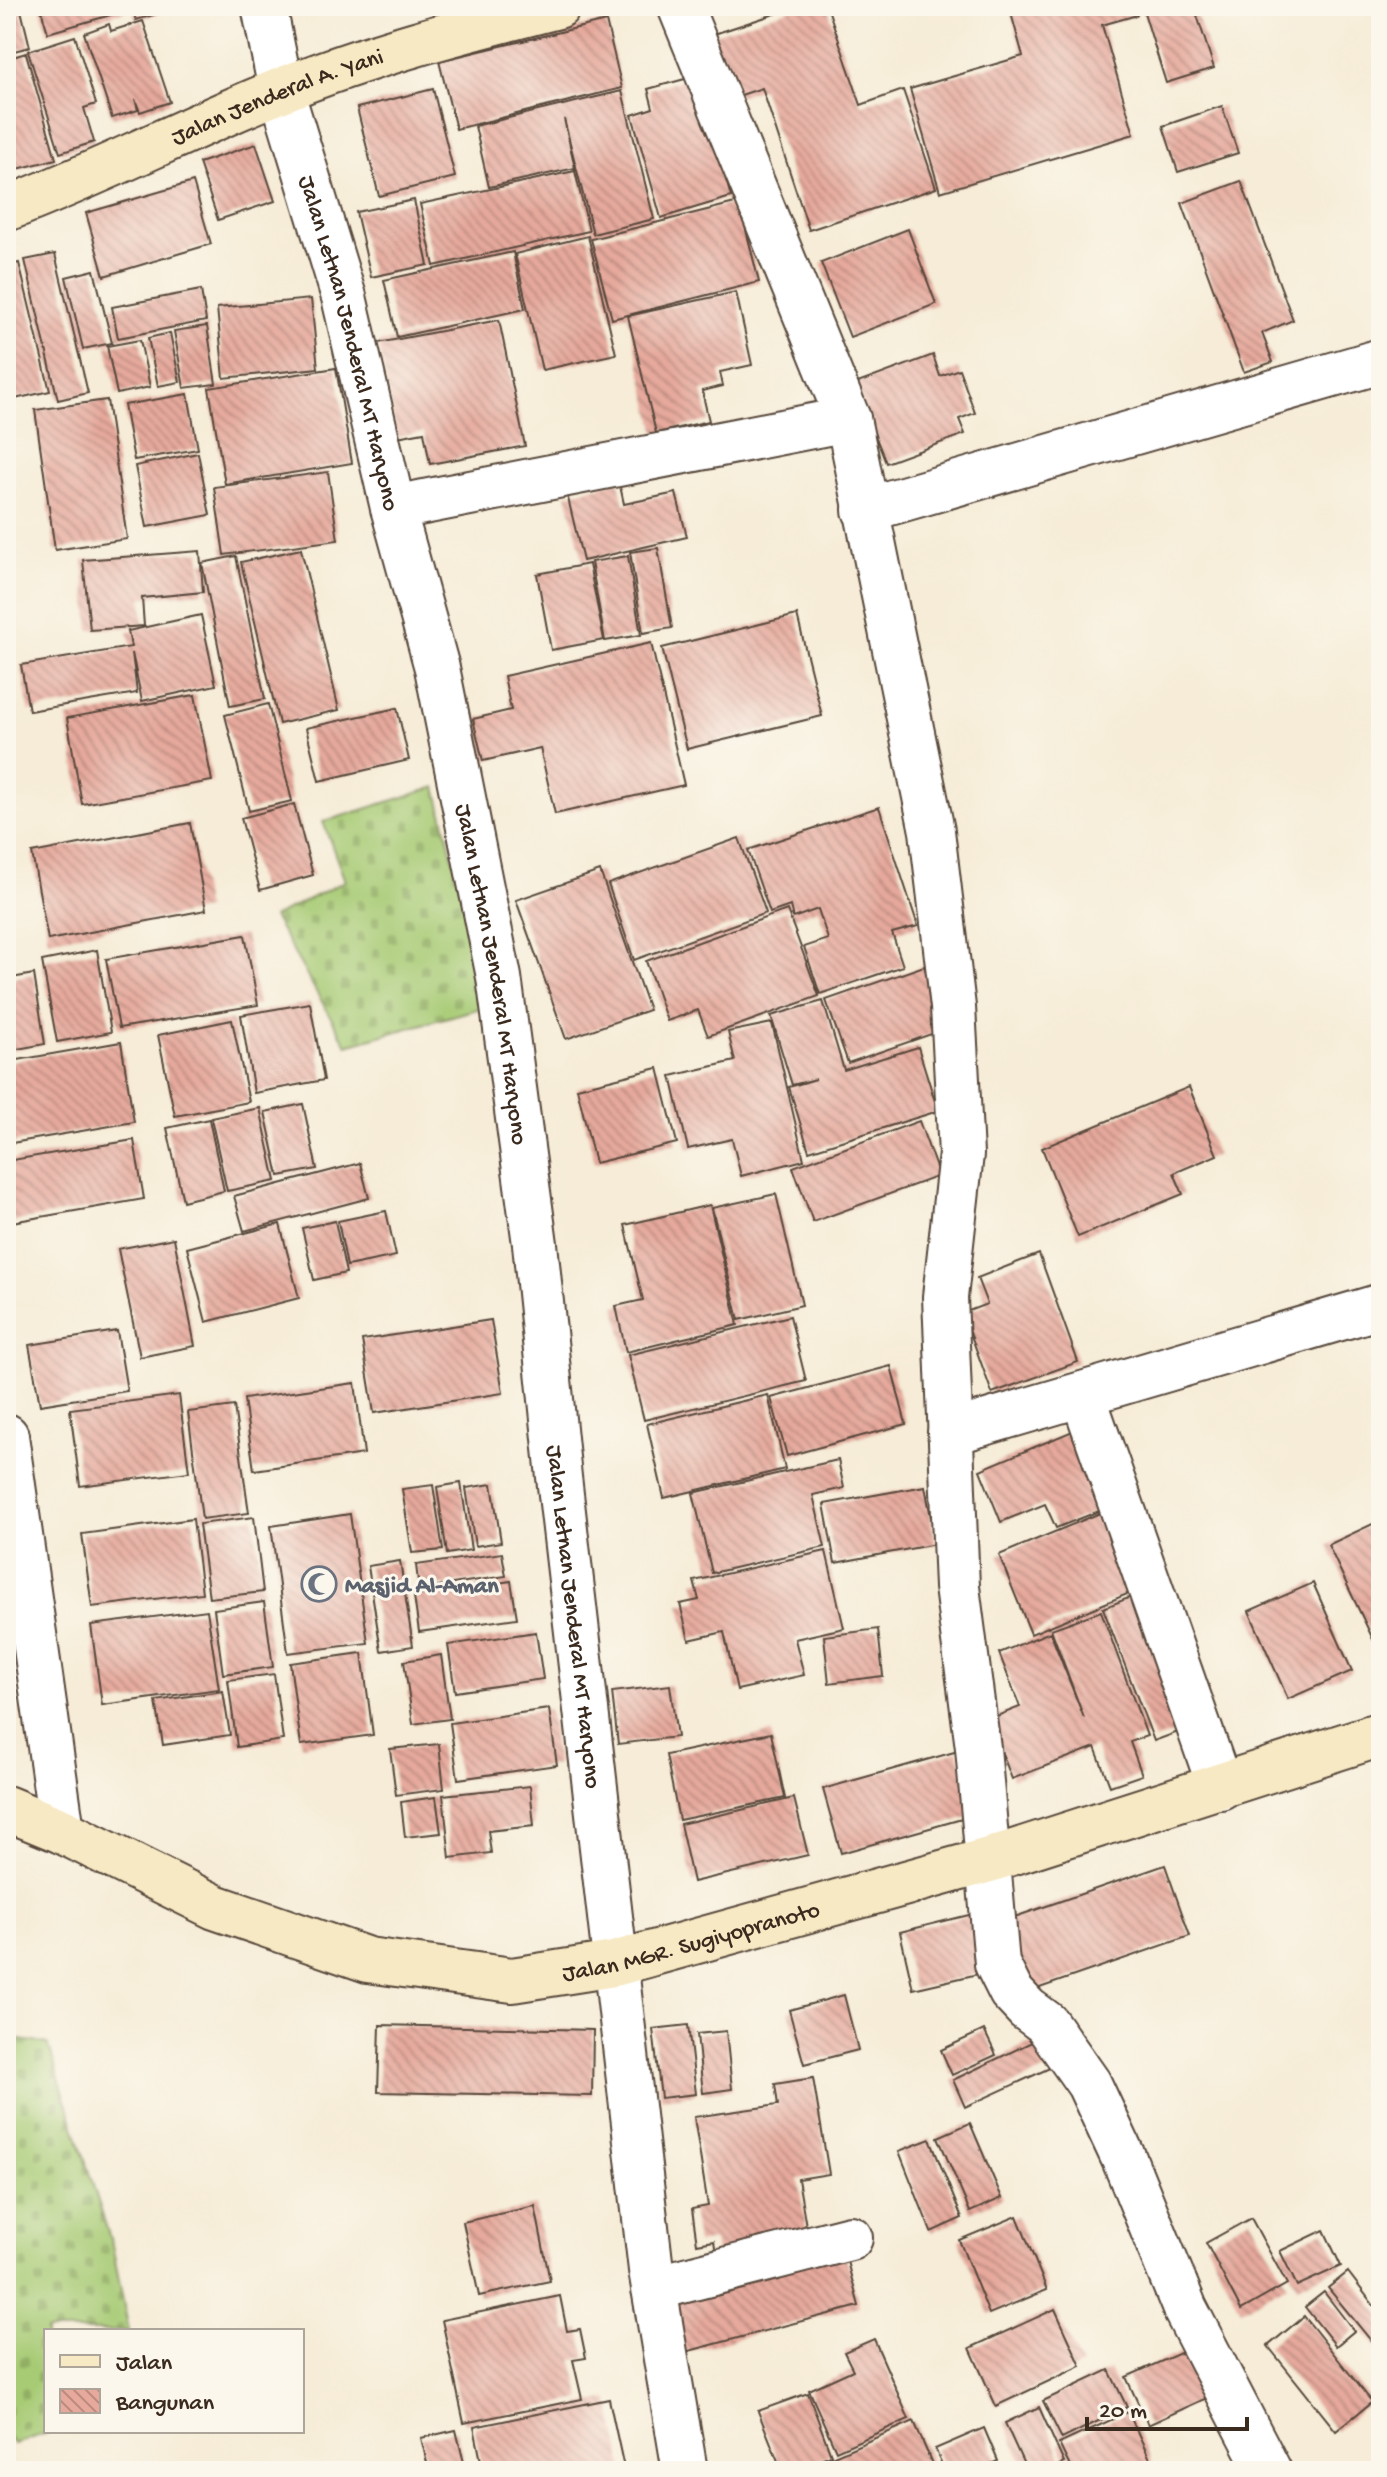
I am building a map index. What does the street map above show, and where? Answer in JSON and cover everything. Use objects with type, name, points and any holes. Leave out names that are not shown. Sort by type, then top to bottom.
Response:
[{"type":"main road","name":"Jalan Jenderal A. Yani","points":[[6,209],[76,182],[281,90],[436,37],[558,6]]},
{"type":"main road","name":"Jalan MGR. Sugiyopranoto","points":[[6,1808],[62,1831],[215,1907],[368,1960],[512,1980],[614,1964],[989,1860],[1381,1734]]},
{"type":"street","name":"Jalan Letnan Jenderal MT Haryono","points":[[264,6],[281,90],[344,297],[393,508],[437,668],[499,977],[535,1244],[614,1964],[654,2288],[685,2471]]},
{"type":"street","points":[[680,6],[848,419],[932,831],[953,1007],[961,1154],[945,1297],[957,1587],[978,1748],[997,1964],[1011,1992],[1046,2023],[1089,2084],[1124,2159],[1185,2309],[1269,2471]]},
{"type":"street","points":[[865,510],[1381,361]]},
{"type":"street","points":[[393,508],[848,419]]},
{"type":"street","points":[[950,1433],[1381,1306]]},
{"type":"street","points":[[1083,1396],[1220,1787]]},
{"type":"street","points":[[6,1436],[62,1831]]},
{"type":"street","points":[[654,2288],[850,2238]]},
{"type":"green space","points":[[436,787],[488,1006],[347,1045],[273,917],[345,881],[323,822]]},
{"type":"green space","points":[[6,2038],[48,2044],[112,2245],[129,2329],[44,2329],[46,2433],[14,2444],[6,2436]]},
{"type":"building","points":[[6,6],[20,6],[30,47],[6,53]]},
{"type":"building","points":[[40,6],[127,6],[128,10],[48,33]]},
{"type":"building","points":[[132,6],[181,6],[181,7],[136,20]]},
{"type":"building","points":[[799,6],[827,6],[861,105],[903,90],[936,188],[809,230],[762,88],[723,101],[702,38]]},
{"type":"building","points":[[1009,6],[1134,6],[1137,15],[1102,25],[1134,134],[940,192],[910,89],[1023,56]]},
{"type":"building","points":[[1142,6],[1194,6],[1214,68],[1166,83]]},
{"type":"building","points":[[143,21],[170,102],[140,112],[135,99],[138,110],[112,118],[84,33],[109,24],[111,31]]},
{"type":"building","points":[[606,21],[622,88],[456,129],[439,61]]},
{"type":"building","points":[[75,36],[96,104],[84,108],[94,142],[60,153],[28,51]]},
{"type":"building","points":[[26,53],[56,159],[6,172],[6,59]]},
{"type":"building","points":[[696,76],[731,197],[661,218],[632,115],[653,108],[648,89]]},
{"type":"building","points":[[433,89],[455,177],[379,196],[357,108]]},
{"type":"building","points":[[622,91],[654,219],[593,234],[564,119],[575,168],[489,187],[475,126]]},
{"type":"building","points":[[1222,106],[1238,153],[1178,172],[1163,126]]},
{"type":"building","points":[[256,144],[275,201],[218,220],[199,163]]},
{"type":"building","points":[[575,171],[589,231],[434,266],[420,204]]},
{"type":"building","points":[[1241,181],[1293,320],[1262,333],[1273,362],[1244,372],[1182,203]]},
{"type":"building","points":[[193,182],[211,244],[104,276],[86,213]]},
{"type":"building","points":[[414,200],[428,265],[371,277],[356,212]]},
{"type":"building","points":[[739,202],[759,282],[612,319],[591,239]]},
{"type":"building","points":[[908,229],[936,304],[850,337],[821,263]]},
{"type":"building","points":[[588,236],[616,354],[542,370],[515,254]]},
{"type":"building","points":[[513,252],[525,309],[397,337],[384,280]]},
{"type":"building","points":[[55,254],[88,393],[58,400],[25,260]]},
{"type":"building","points":[[19,263],[50,391],[6,401],[6,266]]},
{"type":"building","points":[[94,270],[112,343],[83,349],[66,277]]},
{"type":"building","points":[[201,290],[206,321],[118,338],[112,307]]},
{"type":"building","points":[[736,292],[752,365],[720,372],[723,386],[702,391],[709,421],[656,433],[628,316]]},
{"type":"building","points":[[311,299],[318,368],[224,378],[217,308]]},
{"type":"building","points":[[499,320],[525,446],[430,464],[424,432],[397,437],[378,343]]},
{"type":"building","points":[[207,326],[216,384],[184,388],[174,331]]},
{"type":"building","points":[[170,333],[180,382],[158,386],[148,338]]},
{"type":"building","points":[[140,340],[150,387],[117,394],[107,346]]},
{"type":"building","points":[[933,355],[940,376],[959,369],[975,413],[959,419],[965,434],[886,463],[855,384]]},
{"type":"building","points":[[336,368],[352,463],[225,484],[209,388]]},
{"type":"building","points":[[188,394],[198,449],[134,460],[124,405]]},
{"type":"building","points":[[107,400],[127,539],[55,550],[35,410]]},
{"type":"building","points":[[198,453],[210,515],[147,527],[135,466]]},
{"type":"building","points":[[328,472],[338,540],[224,555],[214,487]]},
{"type":"building","points":[[619,481],[624,504],[676,493],[687,537],[583,561],[567,494]]},
{"type":"building","points":[[658,548],[672,628],[643,633],[630,552]]},
{"type":"building","points":[[301,549],[339,710],[279,724],[241,562]]},
{"type":"building","points":[[200,551],[203,592],[142,598],[144,626],[90,630],[83,560]]},
{"type":"building","points":[[236,556],[265,699],[230,706],[202,563]]},
{"type":"building","points":[[628,556],[641,635],[605,641],[591,562]]},
{"type":"building","points":[[589,564],[604,640],[551,650],[537,574]]},
{"type":"building","points":[[201,615],[216,685],[142,701],[132,653],[137,693],[29,711],[21,665],[131,647],[128,631]]},
{"type":"building","points":[[797,615],[822,716],[687,749],[662,648]]},
{"type":"building","points":[[651,643],[684,785],[555,814],[540,748],[483,761],[473,719],[511,710],[504,676]]},
{"type":"building","points":[[195,695],[212,781],[82,804],[67,718]]},
{"type":"building","points":[[268,704],[292,801],[249,811],[225,715]]},
{"type":"building","points":[[397,708],[409,760],[319,781],[306,728]]},
{"type":"building","points":[[294,804],[313,875],[260,890],[241,818]]},
{"type":"building","points":[[879,807],[918,926],[892,933],[903,966],[820,994],[804,947],[828,939],[818,909],[793,918],[790,906],[770,913],[748,850]]},
{"type":"building","points":[[190,823],[206,910],[48,940],[32,853]]},
{"type":"building","points":[[739,838],[766,913],[634,960],[608,884]]},
{"type":"building","points":[[600,871],[649,1010],[566,1039],[516,900]]},
{"type":"building","points":[[787,910],[819,996],[708,1036],[698,1010],[667,1021],[646,961]]},
{"type":"building","points":[[245,935],[258,1005],[119,1028],[106,959]]},
{"type":"building","points":[[97,950],[111,1032],[57,1042],[42,961]]},
{"type":"building","points":[[924,966],[946,1029],[848,1063],[826,1000]]},
{"type":"building","points":[[34,974],[45,1044],[6,1051],[6,979]]},
{"type":"building","points":[[823,1001],[844,1070],[918,1047],[938,1111],[809,1151],[789,1087],[816,1079],[792,1085],[771,1016]]},
{"type":"building","points":[[310,1003],[324,1080],[254,1093],[241,1015]]},
{"type":"building","points":[[232,1020],[249,1102],[175,1116],[158,1035]]},
{"type":"building","points":[[772,1023],[804,1160],[741,1176],[732,1139],[688,1149],[671,1076],[735,1061],[728,1032]]},
{"type":"building","points":[[121,1042],[134,1122],[6,1144],[6,1062]]},
{"type":"building","points":[[658,1068],[677,1143],[595,1163],[577,1088]]},
{"type":"building","points":[[1189,1087],[1217,1155],[1174,1173],[1183,1194],[1078,1237],[1042,1148]]},
{"type":"building","points":[[303,1104],[317,1169],[279,1176],[265,1112]]},
{"type":"building","points":[[260,1108],[276,1181],[227,1191],[211,1118]]},
{"type":"building","points":[[209,1119],[224,1191],[183,1201],[167,1128]]},
{"type":"building","points":[[919,1121],[939,1176],[813,1222],[793,1167]]},
{"type":"building","points":[[134,1140],[144,1199],[6,1223],[6,1161]]},
{"type":"building","points":[[360,1163],[369,1198],[244,1231],[234,1196]]},
{"type":"building","points":[[776,1194],[802,1305],[739,1320],[712,1208]]},
{"type":"building","points":[[710,1205],[738,1325],[626,1352],[616,1306],[643,1300],[625,1225]]},
{"type":"building","points":[[386,1211],[396,1256],[347,1266],[338,1221]]},
{"type":"building","points":[[335,1221],[346,1273],[314,1280],[302,1228]]},
{"type":"building","points":[[280,1224],[299,1298],[206,1322],[187,1248]]},
{"type":"building","points":[[174,1238],[195,1346],[140,1357],[118,1249]]},
{"type":"building","points":[[1039,1254],[1078,1362],[992,1393],[963,1313],[987,1304],[977,1278]]},
{"type":"building","points":[[790,1316],[806,1381],[644,1420],[628,1355]]},
{"type":"building","points":[[491,1320],[503,1393],[374,1413],[362,1340]]},
{"type":"building","points":[[117,1331],[127,1391],[40,1405],[29,1345]]},
{"type":"building","points":[[891,1366],[906,1424],[787,1456],[771,1398]]},
{"type":"building","points":[[355,1383],[364,1454],[254,1470],[244,1399]]},
{"type":"building","points":[[179,1395],[189,1472],[80,1486],[70,1409]]},
{"type":"building","points":[[768,1395],[785,1469],[664,1498],[647,1424]]},
{"type":"building","points":[[234,1406],[249,1513],[202,1519],[188,1412]]},
{"type":"building","points":[[1075,1430],[1107,1508],[1056,1528],[1045,1504],[1001,1522],[980,1470]]},
{"type":"building","points":[[838,1460],[844,1488],[813,1495],[825,1547],[712,1573],[693,1493]]},
{"type":"building","points":[[461,1483],[471,1550],[447,1554],[437,1487]]},
{"type":"building","points":[[492,1484],[501,1542],[475,1546],[466,1488]]},
{"type":"building","points":[[433,1485],[443,1550],[412,1553],[402,1489]]},
{"type":"building","points":[[925,1486],[936,1544],[835,1563],[824,1504]]},
{"type":"building","points":[[1105,1511],[1137,1590],[1031,1634],[999,1555]]},
{"type":"building","name":"Masjid Al-Aman","points":[[350,1514],[368,1643],[288,1653],[271,1526]]},
{"type":"building","points":[[254,1517],[263,1592],[209,1598],[199,1524]]},
{"type":"building","points":[[193,1519],[202,1593],[92,1607],[82,1534]]},
{"type":"building","points":[[1381,1520],[1381,1656],[1328,1545]]},
{"type":"building","points":[[826,1551],[844,1628],[795,1639],[804,1675],[737,1690],[724,1632],[689,1640],[680,1604],[699,1600],[694,1581]]},
{"type":"building","points":[[502,1553],[506,1576],[419,1589],[416,1565]]},
{"type":"building","points":[[400,1561],[413,1646],[381,1651],[368,1566]]},
{"type":"building","points":[[511,1581],[517,1618],[419,1632],[414,1596]]},
{"type":"building","points":[[1313,1583],[1352,1671],[1288,1699],[1249,1611]]},
{"type":"building","points":[[1141,1593],[1192,1727],[1154,1741],[1103,1608]]},
{"type":"building","points":[[264,1602],[273,1667],[223,1674],[214,1609]]},
{"type":"building","points":[[207,1610],[219,1689],[102,1705],[91,1625]]},
{"type":"building","points":[[1101,1611],[1147,1736],[1130,1742],[1142,1775],[1110,1786],[1095,1747],[1012,1779],[989,1719],[1020,1707],[999,1653],[1050,1632],[1084,1718],[1051,1629]]},
{"type":"building","points":[[878,1629],[883,1676],[829,1683],[824,1636]]},
{"type":"building","points":[[536,1632],[543,1679],[455,1692],[448,1645]]},
{"type":"building","points":[[362,1653],[373,1735],[301,1745],[290,1663]]},
{"type":"building","points":[[441,1655],[450,1719],[413,1724],[404,1661]]},
{"type":"building","points":[[274,1674],[283,1740],[237,1747],[228,1680]]},
{"type":"building","points":[[670,1685],[677,1737],[618,1744],[612,1692]]},
{"type":"building","points":[[223,1691],[230,1735],[163,1745],[156,1701]]},
{"type":"building","points":[[549,1709],[557,1765],[458,1779],[450,1723]]},
{"type":"building","points":[[771,1733],[785,1798],[679,1820],[666,1755]]},
{"type":"building","points":[[439,1744],[444,1789],[396,1795],[390,1749]]},
{"type":"building","points":[[958,1751],[976,1815],[841,1853],[823,1789]]},
{"type":"building","points":[[530,1786],[534,1826],[488,1831],[491,1853],[450,1858],[443,1795]]},
{"type":"building","points":[[436,1797],[441,1833],[405,1837],[401,1802]]},
{"type":"building","points":[[794,1798],[808,1855],[693,1882],[680,1824]]},
{"type":"building","points":[[1165,1865],[1190,1936],[1031,1991],[1006,1920]]},
{"type":"building","points":[[977,1913],[991,1971],[913,1989],[900,1932]]},
{"type":"building","points":[[844,1995],[858,2050],[804,2064],[789,2010]]},
{"type":"building","points":[[380,2025],[593,2030],[592,2096],[378,2092]]},
{"type":"building","points":[[688,2025],[696,2094],[661,2098],[653,2029]]},
{"type":"building","points":[[984,2030],[996,2055],[952,2075],[941,2050]]},
{"type":"building","points":[[726,2031],[732,2089],[703,2093],[697,2034]]},
{"type":"building","points":[[1038,2039],[1052,2067],[965,2107],[953,2080]]},
{"type":"building","points":[[813,2078],[829,2174],[798,2179],[809,2244],[717,2259],[714,2241],[697,2244],[692,2209],[708,2206],[694,2117],[778,2105],[775,2084]]},
{"type":"building","points":[[970,2123],[1002,2198],[970,2212],[938,2137]]},
{"type":"building","points":[[930,2139],[962,2218],[931,2232],[899,2151]]},
{"type":"building","points":[[535,2206],[550,2281],[479,2296],[463,2222]]},
{"type":"building","points":[[1017,2216],[1047,2290],[989,2314],[959,2240]]},
{"type":"building","points":[[1251,2218],[1287,2284],[1241,2310],[1206,2243]]},
{"type":"building","points":[[1324,2230],[1341,2266],[1297,2286],[1280,2251]]},
{"type":"building","points":[[844,2250],[859,2306],[685,2352],[670,2295]]},
{"type":"building","points":[[1348,2272],[1381,2315],[1381,2353],[1328,2288]]},
{"type":"building","points":[[1324,2292],[1354,2331],[1336,2346],[1305,2307]]},
{"type":"building","points":[[560,2296],[567,2331],[580,2329],[586,2358],[573,2360],[582,2399],[464,2423],[442,2320]]},
{"type":"building","points":[[1055,2309],[1081,2366],[996,2406],[970,2348]]},
{"type":"building","points":[[1304,2316],[1372,2402],[1336,2431],[1268,2346]]},
{"type":"building","points":[[874,2339],[909,2419],[836,2451],[809,2390],[853,2370],[844,2352]]},
{"type":"building","points":[[1187,2350],[1209,2397],[1148,2425],[1126,2377]]},
{"type":"building","points":[[1109,2370],[1127,2407],[1062,2439],[1043,2401]]},
{"type":"building","points":[[808,2393],[831,2455],[782,2471],[758,2411]]},
{"type":"building","points":[[609,2399],[624,2468],[610,2471],[540,2471],[539,2467],[521,2471],[483,2471],[474,2427]]},
{"type":"building","points":[[1039,2407],[1064,2463],[1046,2471],[1027,2471],[1005,2423]]},
{"type":"building","points":[[1128,2412],[1152,2463],[1136,2471],[1072,2471],[1059,2444]]},
{"type":"building","points":[[914,2421],[935,2471],[832,2471],[827,2459]]},
{"type":"building","points":[[984,2428],[998,2461],[974,2471],[945,2471],[935,2449]]},
{"type":"building","points":[[456,2430],[466,2471],[429,2471],[421,2438]]},
{"type":"place","name":"Masjid Al-Aman","points":[[319,1584]]}]
